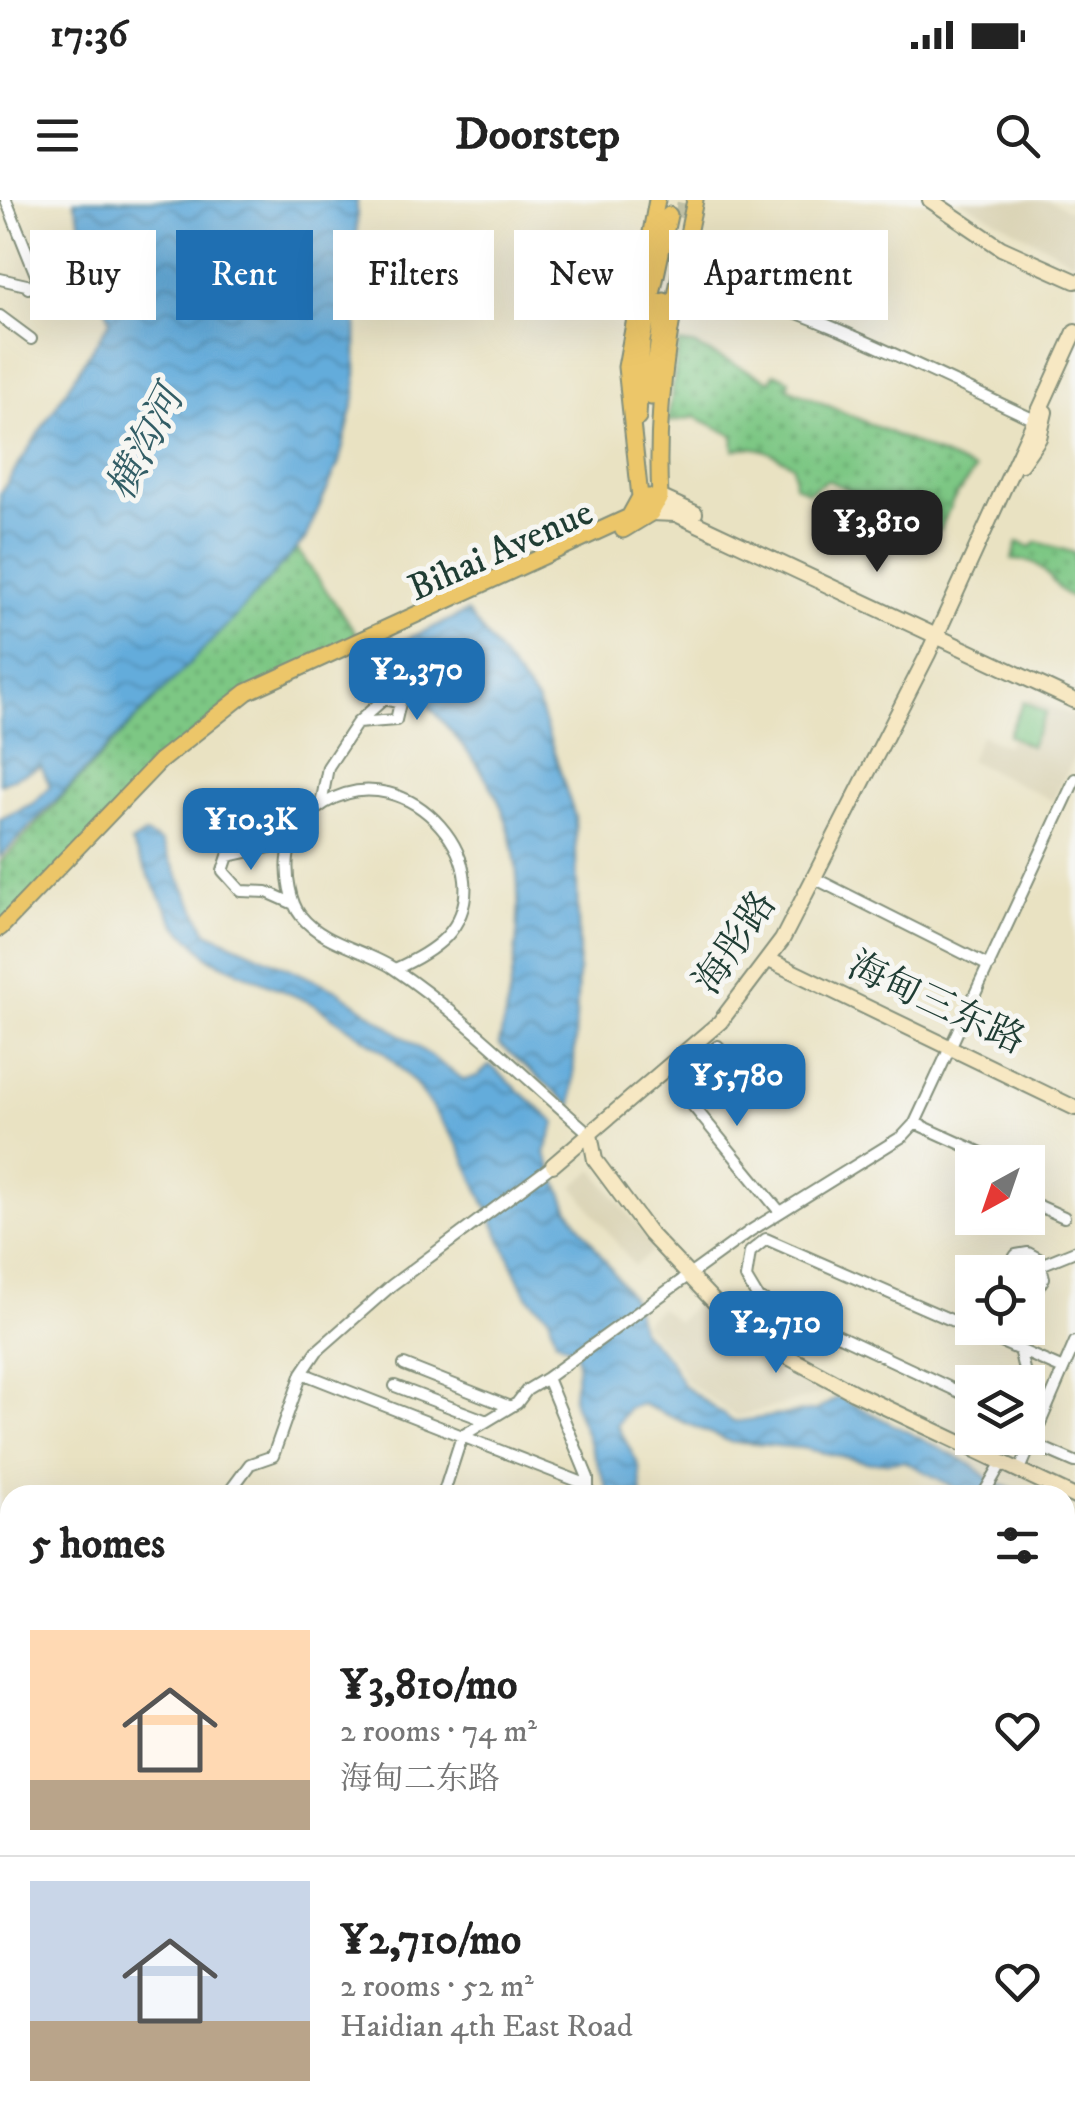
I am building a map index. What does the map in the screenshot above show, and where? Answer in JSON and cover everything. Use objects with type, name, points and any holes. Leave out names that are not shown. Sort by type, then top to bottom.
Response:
[{"type":"main road","points":[[635,430],[629,422],[628,354],[656,200]]},
{"type":"main road","points":[[689,230],[695,200]]},
{"type":"main road","points":[[930,200],[1001,248],[1075,280]]},
{"type":"main road","points":[[939,200],[1000,242],[1075,272]]},
{"type":"main road","points":[[651,513],[640,497],[635,430],[642,341],[675,216],[655,351],[651,414],[656,429]]},
{"type":"main road","points":[[651,513],[660,497],[656,429],[673,320]]},
{"type":"main road","name":"海彤路","points":[[941,633],[1075,332]]},
{"type":"main road","name":"海彤路","points":[[553,1165],[590,1134],[606,1126],[722,1025],[772,959],[941,633],[1012,481],[1040,438],[1048,405],[1075,351]]},
{"type":"main road","points":[[640,497],[660,497],[1075,701]]},
{"type":"main road","name":"Bihai Avenue","points":[[0,931],[160,760],[228,706],[314,661],[628,517],[640,497]]},
{"type":"main road","points":[[651,513],[676,514],[1075,692]]},
{"type":"main road","name":"Bihai Avenue","points":[[0,931],[154,776],[235,708],[316,665],[632,526],[651,513]]},
{"type":"main road","points":[[772,959],[1075,1105]]},
{"type":"main road","points":[[590,1134],[628,1196],[733,1318],[792,1361],[1056,1485]]},
{"type":"main road","points":[[695,1274],[776,1344],[1060,1485]]},
{"type":"street","points":[[0,279],[28,288],[38,280],[6,200]]},
{"type":"street","points":[[0,316],[31,340]]},
{"type":"street","points":[[816,320],[1035,420]]},
{"type":"street","points":[[322,805],[328,766],[357,724]]},
{"type":"street","points":[[446,1485],[462,1436],[510,1407],[750,1232],[903,1136],[915,1123],[1075,779]]},
{"type":"street","points":[[399,973],[444,938],[462,904],[457,855],[447,833],[412,800],[381,789],[339,795],[322,805],[292,842],[287,860],[294,904],[300,915],[320,932],[399,973],[590,1134]]},
{"type":"street","points":[[292,842],[228,856],[224,871],[241,892],[266,892],[294,904]]},
{"type":"street","points":[[815,879],[989,966]]},
{"type":"street","points":[[718,1046],[676,1085],[780,1212]]},
{"type":"street","points":[[915,1123],[964,1145]]},
{"type":"street","points":[[235,1485],[250,1464],[273,1456],[302,1373],[317,1351],[392,1285],[553,1165]]},
{"type":"street","points":[[1045,1209],[1064,1217]]},
{"type":"street","points":[[750,1232],[1063,1369]]},
{"type":"street","points":[[766,1238],[750,1252],[746,1267],[748,1286],[758,1298],[955,1390]]},
{"type":"street","points":[[1045,1263],[1075,1251]]},
{"type":"street","points":[[776,1344],[806,1329],[839,1337]]},
{"type":"street","points":[[1045,1412],[1075,1342]]},
{"type":"street","points":[[1019,1349],[1023,1365]]},
{"type":"street","points":[[404,1366],[510,1407]]},
{"type":"street","points":[[302,1373],[576,1485]]},
{"type":"street","points":[[548,1378],[586,1485]]},
{"type":"street","points":[[396,1386],[486,1421]]},
{"type":"street","points":[[1045,1449],[1075,1462]]},
{"type":"street","points":[[1022,1465],[1027,1455]]},
{"type":"street","points":[[988,1485],[1002,1462]]},
{"type":"shaded area","points":[[960,200],[1048,200],[1075,213],[1075,262]]},
{"type":"shaded area","points":[[1029,697],[1075,717],[1075,755],[1053,801],[969,760],[981,735],[1007,746]]},
{"type":"shaded area","points":[[594,1170],[655,1249],[634,1266],[573,1186]]},
{"type":"shaded area","points":[[699,1298],[755,1345],[830,1392],[736,1417],[687,1382],[675,1359],[642,1323],[660,1308],[678,1322]]},
{"type":"green space","points":[[679,343],[693,345],[770,381],[774,373],[790,380],[788,388],[975,470],[953,500],[940,530],[827,480],[808,492],[795,485],[793,465],[772,453],[750,447],[734,450],[733,435],[695,417],[668,422]]},
{"type":"green space","points":[[1018,542],[1031,547],[1037,542],[1075,553],[1075,599],[1036,564],[1012,559]]},
{"type":"green space","points":[[297,549],[361,640],[247,692],[170,751],[0,931],[0,863]]},
{"type":"green space","points":[[1024,701],[1046,713],[1030,746],[1008,735]]},
{"type":"water","name":"横沟河","points":[[74,200],[357,200],[357,230],[333,230],[333,320],[356,320],[356,394],[339,462],[305,539],[232,620],[0,857],[0,819],[34,803],[50,786],[41,766],[0,784],[0,494],[110,320],[156,320],[156,230],[83,230]]},
{"type":"water","points":[[467,612],[538,703],[575,817],[579,952],[572,1106],[499,1044],[512,979],[518,910],[512,843],[503,811],[464,747],[380,651]]},
{"type":"water","points":[[145,834],[161,842],[207,932],[337,990],[464,1080],[478,1076],[490,1065],[556,1123],[545,1153],[569,1210],[633,1300],[641,1330],[668,1358],[683,1385],[733,1422],[817,1410],[839,1397],[974,1466],[999,1485],[950,1485],[904,1461],[871,1463],[802,1448],[731,1442],[642,1404],[628,1408],[617,1425],[639,1466],[641,1485],[606,1485],[573,1402],[578,1363],[575,1350],[556,1340],[549,1316],[527,1296],[459,1146],[414,1082],[384,1052],[314,1004],[212,960],[176,925],[131,843]]},
{"type":"tunnel","points":[[681,218],[685,200]]}]
